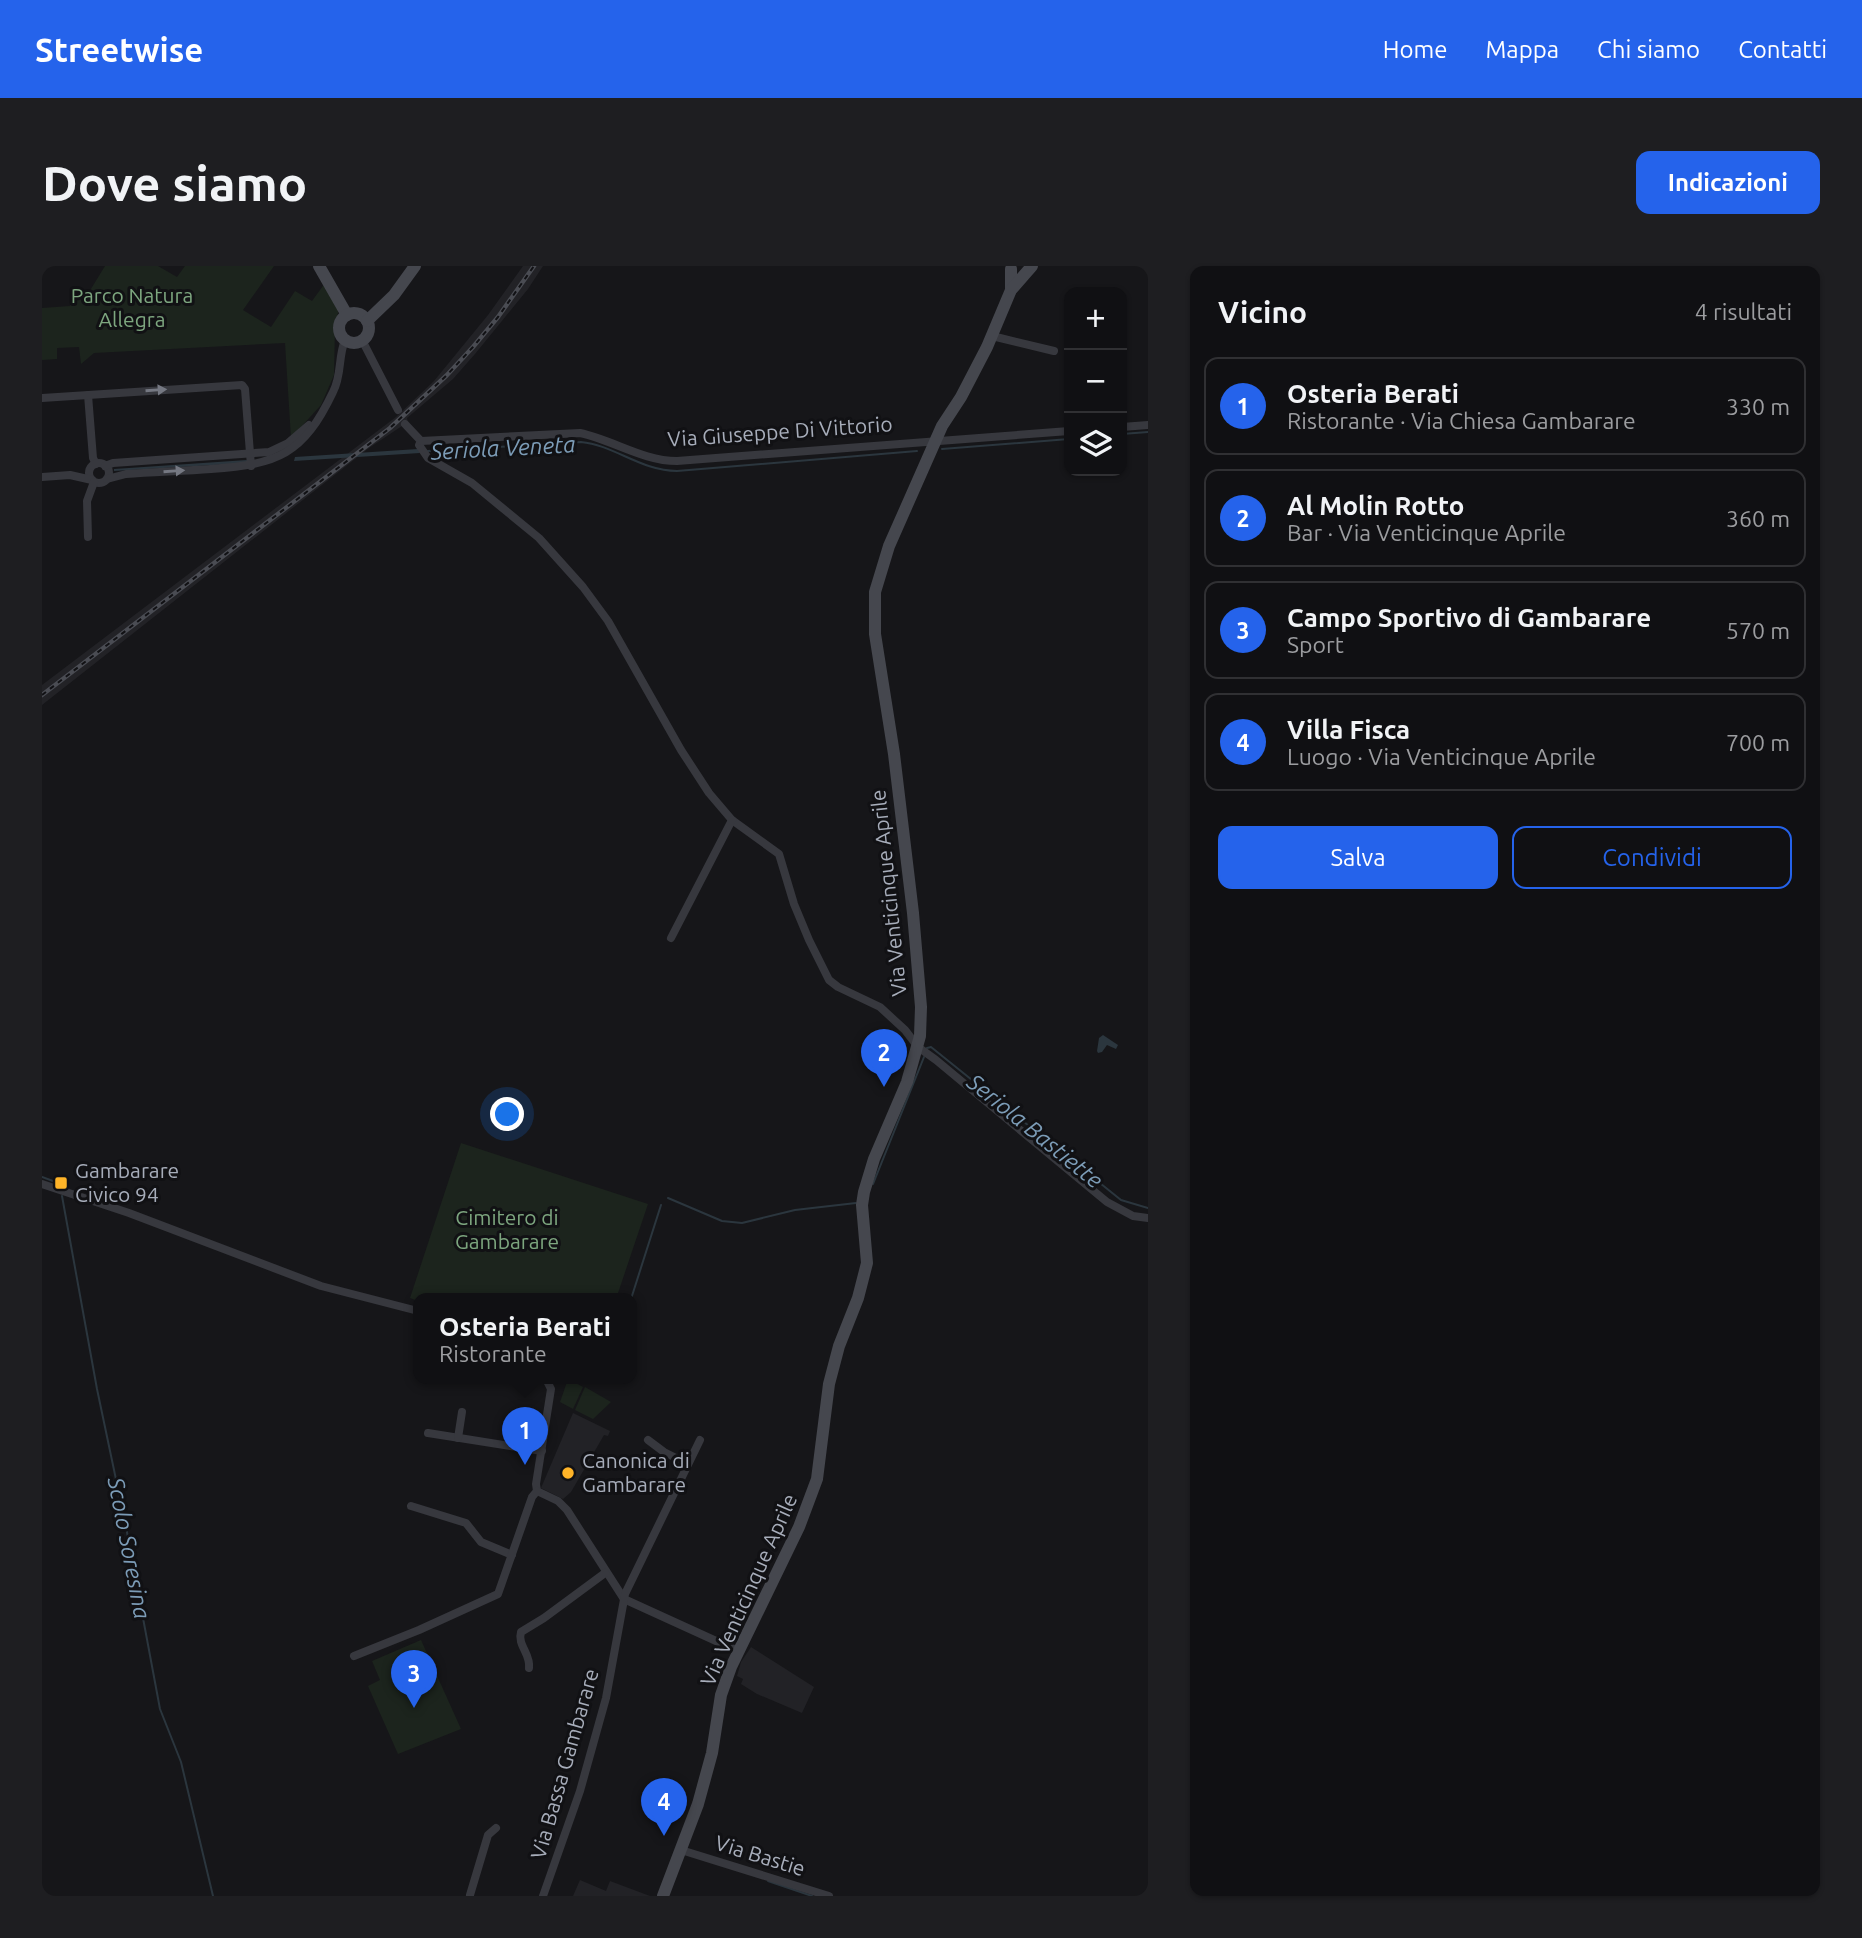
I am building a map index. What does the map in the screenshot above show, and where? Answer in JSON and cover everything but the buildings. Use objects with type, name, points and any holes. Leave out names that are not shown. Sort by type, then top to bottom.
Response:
[{"type":"street","points":[[367,321],[394,295],[415,266]]},
{"type":"street","points":[[1010,267],[1017,273],[1028,270]]},
{"type":"street","points":[[1010,267],[1011,290]]},
{"type":"street","points":[[325,269],[347,315]]},
{"type":"street","points":[[1011,290],[1028,270]]},
{"type":"street","name":"Via Venticinque Aprile","points":[[663,1896],[709,1767],[721,1695],[738,1651],[799,1527],[817,1479],[829,1384],[839,1346],[858,1298],[867,1262],[862,1205],[864,1192],[918,1047],[920,1007],[913,913],[894,754],[875,634],[874,602],[889,546],[935,441],[992,336],[1011,290]]},
{"type":"street","points":[[357,313],[367,321],[368,332],[362,340],[353,343],[340,335],[339,325],[347,315],[357,313]]},
{"type":"street","points":[[992,336],[1055,351]]},
{"type":"street","points":[[70,475],[100,483],[126,474],[251,466],[276,458],[310,431],[321,413],[341,373],[345,340]]},
{"type":"street","points":[[362,340],[398,410]]},
{"type":"street","points":[[42,398],[240,384],[245,390],[251,466]]},
{"type":"street","points":[[88,395],[97,466],[89,475],[93,481]]},
{"type":"street","points":[[42,477],[70,475],[113,463],[269,452],[298,435],[321,413]]},
{"type":"street","points":[[405,424],[420,443],[425,455],[472,483],[498,503],[539,538],[583,587],[608,621],[697,775],[716,802],[732,820],[779,854],[797,912],[830,980],[851,994],[880,1007],[905,1030],[918,1047],[1107,1202],[1133,1216],[1148,1218]]},
{"type":"street","points":[[1127,427],[1148,425]]},
{"type":"street","name":"Via Giuseppe Di Vittorio","points":[[420,443],[580,433],[648,457],[677,461],[1064,431]]},
{"type":"street","points":[[97,466],[108,471],[107,479]]},
{"type":"street","points":[[88,537],[87,501],[93,481]]},
{"type":"street","points":[[671,938],[732,820]]},
{"type":"street","points":[[42,1184],[129,1213],[321,1286],[413,1310]]},
{"type":"street","points":[[355,1656],[493,1598],[502,1589],[532,1497],[537,1491],[551,1389],[548,1384]]},
{"type":"street","points":[[458,1438],[462,1412]]},
{"type":"street","points":[[428,1433],[542,1451]]},
{"type":"street","points":[[648,1440],[688,1464]]},
{"type":"street","name":"Via Bassa Gambarare","points":[[543,1896],[580,1791],[606,1698],[624,1599],[700,1440]]},
{"type":"street","points":[[537,1491],[558,1501],[564,1507],[624,1599],[738,1651]]},
{"type":"street","points":[[411,1506],[466,1523],[481,1542],[512,1555]]},
{"type":"street","points":[[529,1668],[530,1659],[520,1640],[521,1632],[605,1573]]},
{"type":"street","points":[[470,1896],[488,1835],[496,1828]]},
{"type":"street","name":"Via Bastie","points":[[681,1850],[829,1896]]},
{"type":"shaded area","points":[[523,266],[543,266],[528,289],[475,354],[453,379],[407,418],[408,422],[369,448],[42,705],[42,685],[396,417],[434,381],[488,315]]},
{"type":"shaded area","points":[[418,449],[420,453],[294,461],[295,457]]},
{"type":"shaded area","points":[[247,460],[247,463],[114,471],[114,469]]},
{"type":"shaded area","points":[[1103,1035],[1118,1045],[1116,1049],[1107,1045],[1098,1053],[1099,1038]]},
{"type":"shaded area","points":[[573,1413],[610,1431],[608,1436],[604,1435],[571,1492],[563,1499],[541,1488]]},
{"type":"shaded area","points":[[751,1647],[814,1687],[802,1713],[757,1694],[741,1684],[743,1679],[737,1676],[741,1662]]},
{"type":"shaded area","points":[[580,1880],[606,1891],[610,1881],[650,1896],[573,1896]]},
{"type":"green space","name":"Parco Natura Allegra","points":[[105,266],[158,266],[177,277],[185,266],[274,266],[243,310],[271,327],[295,291],[312,301],[325,283],[339,308],[335,327],[334,375],[321,405],[291,438],[285,343],[94,353],[81,364],[79,347],[57,348],[57,359],[42,360],[42,308],[70,306],[70,289],[86,297]]},
{"type":"green space","name":"Cimitero di Gambarare","points":[[461,1143],[648,1204],[618,1293],[413,1293],[413,1299],[410,1298]]},
{"type":"green space","points":[[566,1384],[583,1387],[573,1409],[560,1402]]},
{"type":"green space","points":[[585,1387],[611,1402],[593,1419],[575,1410]]},
{"type":"green space","points":[[421,1640],[461,1729],[398,1754],[368,1686],[380,1680],[372,1661]]},
{"type":"waterway","name":"Seriola Veneta","points":[[1127,434],[1148,432]]},
{"type":"waterway","name":"Seriola Veneta","points":[[942,449],[1064,439]]},
{"type":"waterway","name":"Seriola Veneta","points":[[428,451],[581,442],[605,448],[651,467],[677,471],[917,451]]},
{"type":"waterway","name":"Seriola Bastiette","points":[[927,1048],[931,1047],[1121,1200],[1148,1208]]},
{"type":"waterway","points":[[873,1184],[924,1057]]},
{"type":"waterway","name":"Scolo Soresina","points":[[42,1177],[53,1181]]},
{"type":"waterway","name":"Scolo Soresina","points":[[62,1196],[160,1709],[181,1762],[213,1896]]},
{"type":"waterway","points":[[668,1198],[722,1221],[742,1223],[795,1210],[856,1203]]},
{"type":"waterway","points":[[633,1293],[661,1205]]},
{"type":"waterway","points":[[768,1881],[812,1896]]},
{"type":"railway","points":[[42,695],[390,428],[473,347],[534,266]]},
{"type":"place","name":"Al Molin Rotto","points":[[884,1087]]},
{"type":"place","name":"Gambarare Civico 94","points":[[61,1183]]},
{"type":"place","name":"Osteria Berati","points":[[525,1465]]},
{"type":"place","name":"Canonica di Gambarare","points":[[568,1473]]},
{"type":"place","name":"Campo Sportivo di Gambarare","points":[[414,1708]]},
{"type":"place","name":"Villa Fisca","points":[[664,1836]]}]
